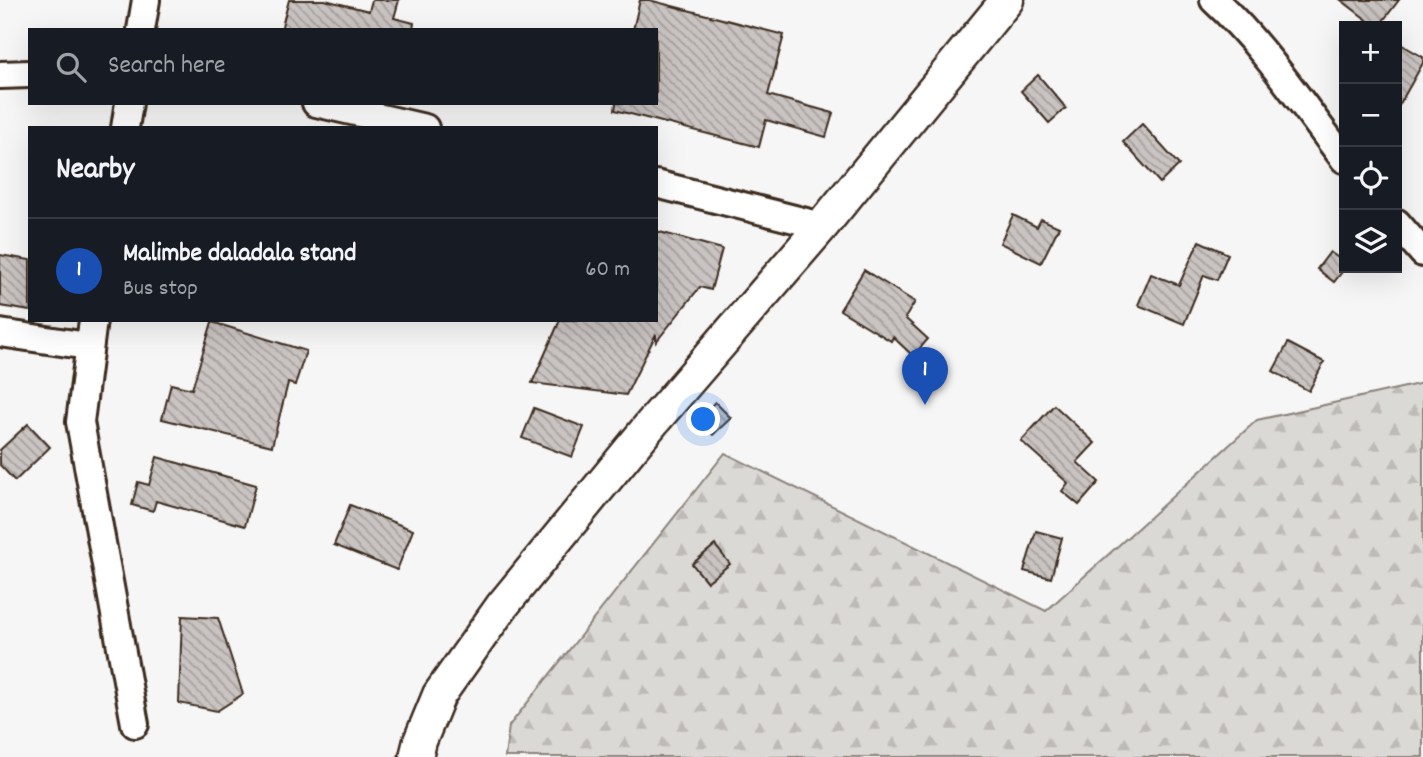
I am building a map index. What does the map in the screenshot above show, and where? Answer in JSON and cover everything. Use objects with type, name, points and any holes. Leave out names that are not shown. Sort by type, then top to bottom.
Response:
[{"type":"main road","points":[[416,757],[420,740],[439,695],[502,606],[652,423],[822,226],[1007,0]]},
{"type":"street","points":[[141,28],[146,0]]},
{"type":"street","points":[[1214,0],[1275,68],[1339,152]]},
{"type":"street","points":[[0,75],[28,74]]},
{"type":"street","points":[[125,126],[129,105]]},
{"type":"street","points":[[325,105],[416,126]]},
{"type":"street","points":[[658,185],[822,226]]},
{"type":"street","points":[[1402,229],[1423,253]]},
{"type":"street","points":[[93,322],[80,422],[135,724]]},
{"type":"street","points":[[0,333],[88,346]]},
{"type":"green space","points":[[1423,383],[1423,757],[505,757],[509,726],[725,453],[1046,611],[1257,420]]},
{"type":"building","points":[[289,0],[325,0],[369,11],[372,0],[399,0],[394,18],[414,23],[413,28],[282,28]]},
{"type":"building","points":[[640,0],[649,0],[784,35],[768,95],[833,113],[826,137],[766,120],[759,147],[615,110],[616,105],[658,105],[658,28],[633,28]]},
{"type":"building","points":[[1341,0],[1399,0],[1383,21],[1368,21]]},
{"type":"building","points":[[1402,45],[1423,57],[1423,63],[1402,100]]},
{"type":"building","points":[[1038,75],[1066,108],[1049,123],[1021,91]]},
{"type":"building","points":[[1142,124],[1179,165],[1160,183],[1123,142]]},
{"type":"building","points":[[1013,215],[1037,227],[1041,219],[1059,227],[1041,263],[1000,243]]},
{"type":"building","points":[[658,232],[722,249],[711,290],[700,287],[656,342],[656,334],[626,395],[532,383],[559,322],[658,322]]},
{"type":"building","points":[[1199,241],[1228,254],[1217,280],[1204,275],[1184,324],[1138,305],[1151,274],[1179,285]]},
{"type":"building","points":[[1330,252],[1339,258],[1341,273],[1334,282],[1317,269]]},
{"type":"building","points":[[0,255],[28,260],[28,311],[0,306]]},
{"type":"building","points":[[864,270],[915,302],[905,318],[928,339],[913,356],[893,337],[891,341],[840,310]]},
{"type":"building","points":[[212,322],[306,351],[295,385],[288,383],[272,446],[162,419],[171,384],[192,389]]},
{"type":"building","points":[[1288,343],[1324,362],[1309,391],[1273,371]]},
{"type":"building","points":[[715,402],[731,418],[713,435],[697,420]]},
{"type":"building","points":[[1054,405],[1095,443],[1077,462],[1099,482],[1079,505],[1062,491],[1068,483],[1021,441]]},
{"type":"building","points":[[534,408],[584,427],[572,457],[522,438]]},
{"type":"building","points":[[28,424],[50,447],[15,481],[0,465],[0,450]]},
{"type":"building","points":[[157,457],[256,485],[245,526],[156,501],[153,511],[132,505],[138,482],[149,485]]},
{"type":"building","points":[[350,505],[413,530],[397,570],[334,545]]},
{"type":"building","points":[[1036,531],[1062,538],[1051,578],[1024,571]]},
{"type":"building","points":[[715,545],[730,564],[707,582],[692,564]]},
{"type":"building","points":[[182,616],[218,618],[243,694],[217,711],[179,703]]},
{"type":"place","name":"Malimbe daladala stand","points":[[925,405]]}]
